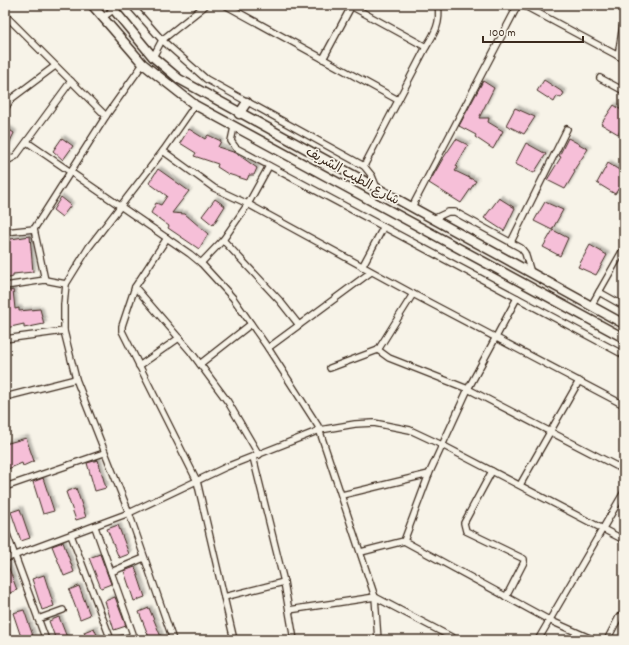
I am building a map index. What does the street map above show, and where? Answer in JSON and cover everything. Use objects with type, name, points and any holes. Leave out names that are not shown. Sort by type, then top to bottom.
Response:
[{"type":"main road","name":"شارع الطيب الشريف","points":[[92,5],[143,64],[195,105],[624,338]]},
{"type":"main road","name":"شارع الطيب الشريف","points":[[114,7],[153,57],[179,79],[239,114],[325,159],[377,189],[412,206],[433,220],[624,324]]},
{"type":"main road","points":[[239,114],[247,102]]},
{"type":"main road","points":[[294,159],[303,155],[300,146]]},
{"type":"main road","points":[[317,172],[317,164],[325,159]]},
{"type":"street","points":[[131,5],[162,40],[206,79],[364,166],[372,176],[377,189]]},
{"type":"street","points":[[153,57],[162,40],[206,5]]},
{"type":"street","points":[[225,5],[398,100]]},
{"type":"street","points":[[323,59],[352,5],[426,47]]},
{"type":"street","points":[[364,166],[426,47],[437,29],[439,22],[438,5]]},
{"type":"street","points":[[412,206],[518,5]]},
{"type":"street","points":[[523,5],[624,59]]},
{"type":"street","points":[[102,18],[114,7]]},
{"type":"street","points":[[5,15],[106,116]]},
{"type":"street","points":[[618,56],[624,19]]},
{"type":"street","points":[[45,280],[34,229],[106,116],[143,64]]},
{"type":"street","points":[[5,109],[8,99],[55,66]]},
{"type":"street","points":[[600,78],[624,91]]},
{"type":"street","points":[[5,162],[16,156],[71,81]]},
{"type":"street","points":[[173,640],[128,513],[76,378],[64,331],[66,284],[88,247],[163,151],[195,105]]},
{"type":"street","points":[[234,127],[232,141],[236,148],[383,228],[624,355]]},
{"type":"street","points":[[511,242],[567,129]]},
{"type":"street","points":[[27,142],[72,171],[120,206],[168,238],[201,263],[233,298],[268,348],[320,430],[375,597],[378,640]]},
{"type":"street","points":[[163,151],[203,181],[248,204],[371,272],[624,405]]},
{"type":"street","points":[[201,263],[223,240],[248,204],[269,166]]},
{"type":"street","points":[[433,220],[448,212],[455,212],[511,242],[524,251],[531,274]]},
{"type":"street","points":[[362,267],[383,228]]},
{"type":"street","points":[[5,232],[34,229]]},
{"type":"street","points":[[168,238],[135,287],[122,326],[122,331],[197,481],[234,640]]},
{"type":"street","points":[[223,240],[280,301],[299,325]]},
{"type":"street","points":[[591,306],[624,248]]},
{"type":"street","points":[[268,348],[371,272]]},
{"type":"street","points":[[5,286],[45,280],[66,284]]},
{"type":"street","points":[[135,287],[200,364],[228,402],[259,455]]},
{"type":"street","points":[[599,292],[624,306]]},
{"type":"street","points":[[330,368],[378,350],[413,294]]},
{"type":"street","points":[[404,541],[442,444],[468,389],[497,338],[517,298]]},
{"type":"street","points":[[200,364],[251,324]]},
{"type":"street","points":[[5,339],[64,331]]},
{"type":"street","points":[[139,366],[179,338]]},
{"type":"street","points":[[378,350],[389,358],[468,389],[624,470]]},
{"type":"street","points":[[5,397],[76,378]]},
{"type":"street","points":[[520,485],[579,381]]},
{"type":"street","points":[[5,559],[94,527],[197,481],[320,430],[355,424],[374,424],[410,430],[442,444],[624,540]]},
{"type":"street","points":[[5,487],[104,453]]},
{"type":"street","points":[[253,457],[284,582],[294,640]]},
{"type":"street","points":[[492,471],[464,523],[464,527],[466,531],[524,559],[506,597]]},
{"type":"street","points":[[342,495],[429,474]]},
{"type":"street","points":[[538,640],[624,492]]},
{"type":"street","points":[[94,527],[133,634],[130,637],[117,640]]},
{"type":"street","points":[[5,530],[46,640]]},
{"type":"street","points":[[71,535],[110,640]]},
{"type":"street","points":[[361,552],[404,541],[549,620],[594,640]]},
{"type":"street","points":[[111,572],[144,558]]},
{"type":"street","points":[[224,597],[284,582]]},
{"type":"street","points":[[289,610],[375,597],[457,640]]},
{"type":"street","points":[[38,619],[63,610]]},
{"type":"street","points":[[607,640],[619,618],[624,614]]},
{"type":"building","points":[[544,80],[564,93],[561,98],[557,96],[554,102],[537,91]]},
{"type":"building","points":[[483,81],[494,88],[479,118],[489,118],[488,122],[503,131],[493,149],[475,137],[476,135],[459,126]]},
{"type":"building","points":[[614,105],[624,112],[624,125],[618,134],[601,124]]},
{"type":"building","points":[[515,108],[535,117],[524,134],[506,125]]},
{"type":"building","points":[[5,127],[14,133],[5,152]]},
{"type":"building","points":[[189,129],[205,139],[208,135],[221,141],[218,147],[236,153],[257,168],[254,175],[249,175],[247,180],[228,174],[217,167],[218,164],[194,156],[196,153],[180,143]]},
{"type":"building","points":[[62,138],[73,146],[63,160],[53,151]]},
{"type":"building","points":[[568,138],[588,149],[574,170],[575,172],[565,189],[547,180],[561,157],[559,156]]},
{"type":"building","points":[[456,139],[468,145],[456,166],[458,167],[455,171],[476,181],[461,203],[429,183]]},
{"type":"building","points":[[526,143],[546,154],[534,173],[515,164]]},
{"type":"building","points":[[608,163],[624,173],[624,180],[615,194],[597,183]]},
{"type":"building","points":[[158,169],[189,191],[172,213],[185,214],[208,234],[199,249],[168,228],[169,226],[151,213],[156,203],[161,205],[167,196],[149,183]]},
{"type":"building","points":[[61,197],[71,205],[62,217],[53,210]]},
{"type":"building","points":[[499,198],[515,208],[504,231],[484,218]]},
{"type":"building","points":[[215,199],[225,206],[213,225],[202,216]]},
{"type":"building","points":[[545,202],[563,210],[552,230],[534,221]]},
{"type":"building","points":[[553,230],[568,238],[560,256],[543,247]]},
{"type":"building","points":[[30,236],[33,272],[13,274],[13,277],[5,279],[5,240]]},
{"type":"building","points":[[590,245],[607,255],[596,275],[578,267]]},
{"type":"building","points":[[13,290],[15,309],[19,308],[19,311],[40,309],[44,324],[24,328],[24,324],[6,328],[5,292]]},
{"type":"building","points":[[26,438],[34,461],[23,466],[22,463],[8,469],[5,461],[5,444]]},
{"type":"building","points":[[98,460],[106,488],[95,491],[87,463]]},
{"type":"building","points":[[43,478],[54,511],[43,514],[33,482]]},
{"type":"building","points":[[76,488],[86,517],[76,520],[66,492]]},
{"type":"building","points":[[20,509],[30,538],[21,541],[11,512]]},
{"type":"building","points":[[118,525],[129,554],[119,558],[107,529]]},
{"type":"building","points":[[63,542],[74,572],[64,576],[52,546]]},
{"type":"building","points":[[100,554],[111,584],[101,588],[89,558]]},
{"type":"building","points":[[5,563],[7,563],[17,590],[5,595]]},
{"type":"building","points":[[135,567],[145,597],[134,601],[124,571]]},
{"type":"building","points":[[44,575],[54,606],[42,610],[32,579]]},
{"type":"building","points":[[79,586],[90,615],[80,619],[69,590]]},
{"type":"building","points":[[115,597],[126,626],[114,630],[105,601]]},
{"type":"building","points":[[149,608],[161,637],[152,640],[150,640],[139,612]]},
{"type":"building","points":[[24,610],[33,636],[22,640],[13,613]]},
{"type":"building","points":[[59,617],[68,640],[56,640],[49,621]]},
{"type":"building","points":[[94,628],[99,640],[87,640],[84,632]]}]
